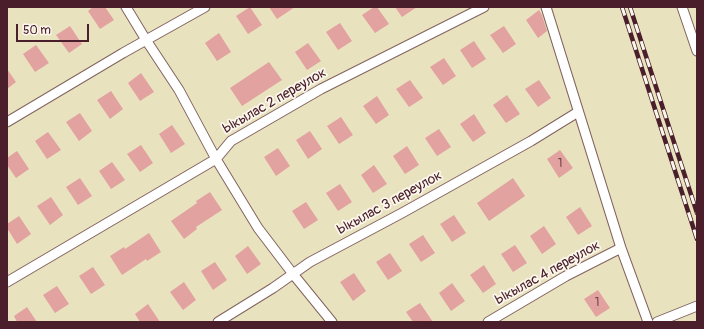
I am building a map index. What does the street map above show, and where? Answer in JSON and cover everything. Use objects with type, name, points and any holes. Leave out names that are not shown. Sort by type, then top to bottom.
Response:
[{"type":"street","points":[[126,7],[178,90],[216,158],[258,228],[332,322]]},
{"type":"street","points":[[7,122],[123,52],[205,7]]},
{"type":"street","name":"Ыкылас 2 переулок","points":[[7,282],[216,158],[231,141],[321,89],[484,7]]},
{"type":"street","points":[[546,7],[621,248],[648,322]]},
{"type":"street","points":[[682,7],[697,52]]},
{"type":"street","name":"Ыкылас 3 переулок","points":[[218,322],[273,288],[310,262],[531,141],[578,112]]},
{"type":"street","name":"Ыкылас 4 переулок","points":[[488,322],[566,276],[621,248]]},
{"type":"street","points":[[657,322],[697,306]]},
{"type":"building","points":[[93,7],[105,7],[114,20],[100,29],[88,11]]},
{"type":"building","points":[[250,7],[262,25],[248,34],[236,16]]},
{"type":"building","points":[[269,7],[295,7],[277,19]]},
{"type":"building","points":[[374,7],[377,7],[389,24],[375,33],[362,15]]},
{"type":"building","points":[[395,7],[417,7],[402,17]]},
{"type":"building","points":[[539,10],[547,31],[538,38],[526,20]]},
{"type":"building","points":[[340,23],[352,41],[338,50],[326,32]]},
{"type":"building","points":[[70,26],[82,44],[69,53],[56,35]]},
{"type":"building","points":[[504,26],[516,44],[503,53],[490,35]]},
{"type":"building","points":[[219,33],[231,52],[217,61],[205,43]]},
{"type":"building","points":[[474,41],[486,59],[472,68],[460,50]]},
{"type":"building","points":[[308,43],[321,61],[307,70],[295,52]]},
{"type":"building","points":[[36,45],[49,63],[35,72],[23,54]]},
{"type":"building","points":[[444,58],[456,76],[443,85],[430,67]]},
{"type":"building","points":[[269,62],[282,80],[242,106],[230,88]]},
{"type":"building","points":[[7,69],[16,82],[7,89]]},
{"type":"building","points":[[141,73],[154,92],[140,101],[128,83]]},
{"type":"building","points":[[410,80],[423,98],[409,107],[396,89]]},
{"type":"building","points":[[539,80],[551,98],[538,107],[525,89]]},
{"type":"building","points":[[111,91],[123,109],[110,119],[97,100]]},
{"type":"building","points":[[507,95],[520,114],[506,123],[493,105]]},
{"type":"building","points":[[377,96],[389,115],[376,124],[363,106]]},
{"type":"building","points":[[80,113],[92,131],[79,141],[66,122]]},
{"type":"building","points":[[474,114],[486,133],[473,142],[460,124]]},
{"type":"building","points":[[341,117],[353,135],[339,144],[327,126]]},
{"type":"building","points":[[172,125],[185,144],[171,153],[159,134]]},
{"type":"building","points":[[439,129],[451,147],[437,156],[425,138]]},
{"type":"building","points":[[310,131],[322,149],[308,159],[296,140]]},
{"type":"building","points":[[48,132],[61,150],[47,159],[35,141]]},
{"type":"building","points":[[141,145],[153,163],[140,172],[127,154]]},
{"type":"building","points":[[407,146],[419,165],[405,174],[393,156]]},
{"type":"building","points":[[278,148],[290,166],[276,176],[264,157]]},
{"type":"building","points":[[560,150],[573,168],[559,178],[547,159]]},
{"type":"building","points":[[17,151],[29,169],[16,178],[7,165],[7,158]]},
{"type":"building","points":[[112,162],[125,180],[111,189],[99,171]]},
{"type":"building","points":[[374,165],[387,184],[373,193],[361,175]]},
{"type":"building","points":[[80,178],[92,196],[78,205],[66,187]]},
{"type":"building","points":[[513,178],[525,196],[489,221],[477,203]]},
{"type":"building","points":[[340,184],[352,202],[338,211],[326,193]]},
{"type":"building","points":[[210,192],[222,210],[196,227],[197,229],[184,239],[171,221]]},
{"type":"building","points":[[51,197],[63,215],[50,225],[37,206]]},
{"type":"building","points":[[306,202],[318,220],[304,229],[292,211]]},
{"type":"building","points":[[580,207],[592,226],[578,235],[566,217]]},
{"type":"building","points":[[454,215],[466,233],[452,242],[440,224]]},
{"type":"building","points":[[19,216],[31,234],[17,244],[7,228],[7,224]]},
{"type":"building","points":[[544,226],[556,244],[542,254],[530,236]]},
{"type":"building","points":[[149,233],[161,252],[147,261],[146,259],[122,275],[110,256],[124,247],[125,249]]},
{"type":"building","points":[[423,235],[435,253],[421,262],[409,244]]},
{"type":"building","points":[[515,245],[527,263],[513,272],[501,254]]},
{"type":"building","points":[[248,246],[261,264],[247,274],[235,256]]},
{"type":"building","points":[[390,253],[402,271],[388,280],[376,262]]},
{"type":"building","points":[[215,262],[227,280],[213,290],[201,271]]},
{"type":"building","points":[[484,265],[496,284],[483,293],[470,275]]},
{"type":"building","points":[[93,267],[105,285],[91,294],[79,276]]},
{"type":"building","points":[[354,273],[366,291],[353,301],[340,282]]},
{"type":"building","points":[[184,282],[196,300],[183,310],[170,292]]},
{"type":"building","points":[[452,283],[465,301],[451,311],[439,293]]},
{"type":"building","points":[[57,286],[69,304],[55,313],[43,295]]},
{"type":"building","points":[[598,290],[610,308],[596,317],[584,299]]},
{"type":"building","points":[[420,303],[433,322],[413,322],[406,312]]},
{"type":"building","points":[[148,304],[160,322],[140,322],[135,314]]},
{"type":"building","points":[[27,307],[37,322],[17,322],[14,316]]},
{"type":"railway","points":[[622,7],[697,239]]},
{"type":"railway","points":[[630,7],[697,213]]}]
